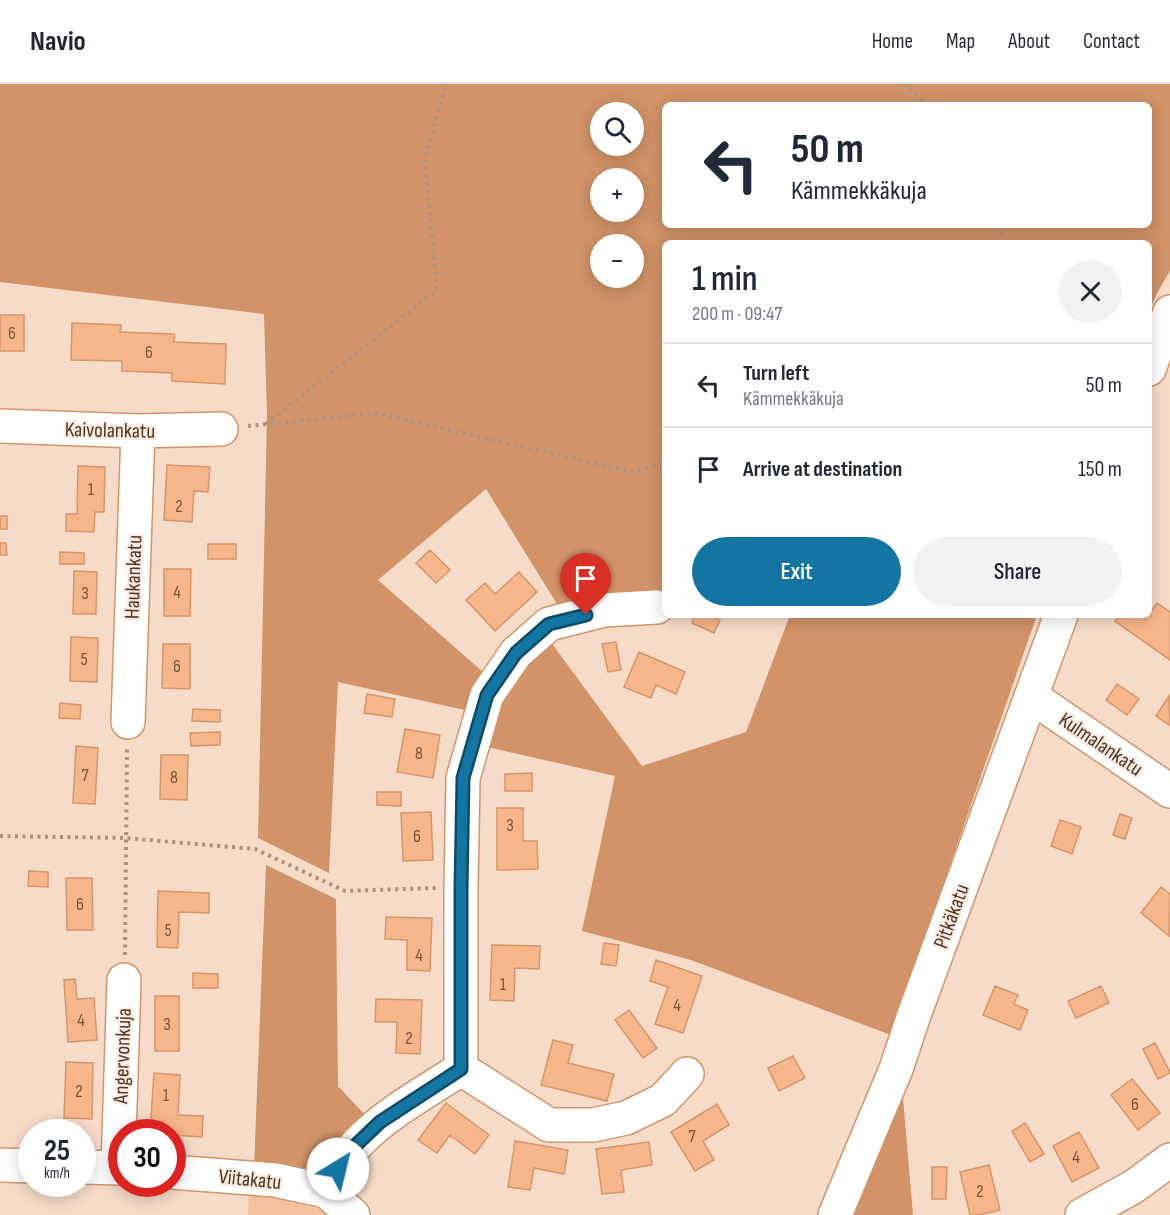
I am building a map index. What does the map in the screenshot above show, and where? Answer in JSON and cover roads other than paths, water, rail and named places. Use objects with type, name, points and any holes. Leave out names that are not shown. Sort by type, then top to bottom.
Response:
[{"type":"street","points":[[1157,364],[1170,312]]},
{"type":"street","name":"Kaivolankatu","points":[[0,426],[138,431],[221,429]]},
{"type":"street","name":"Haukankatu","points":[[128,722],[138,431]]},
{"type":"street","points":[[461,1069],[463,778],[487,695],[516,653],[549,624],[604,610],[657,607]]},
{"type":"street","name":"Pitkäkatu","points":[[835,1215],[896,1069],[1060,618]]},
{"type":"street","name":"Kulmalankatu","points":[[1032,696],[1170,791]]},
{"type":"street","name":"Angervonkuja","points":[[121,1119],[124,980]]},
{"type":"street","points":[[461,1069],[549,1125],[593,1125],[626,1119],[663,1100],[687,1074]]},
{"type":"street","points":[[326,1191],[338,1169],[356,1145],[380,1122],[461,1069]]},
{"type":"street","points":[[1082,1215],[1133,1187],[1170,1160]]},
{"type":"street","points":[[0,1165],[18,1166]]},
{"type":"street","name":"Viitakatu","points":[[186,1173],[275,1180],[326,1191],[353,1215]]}]
